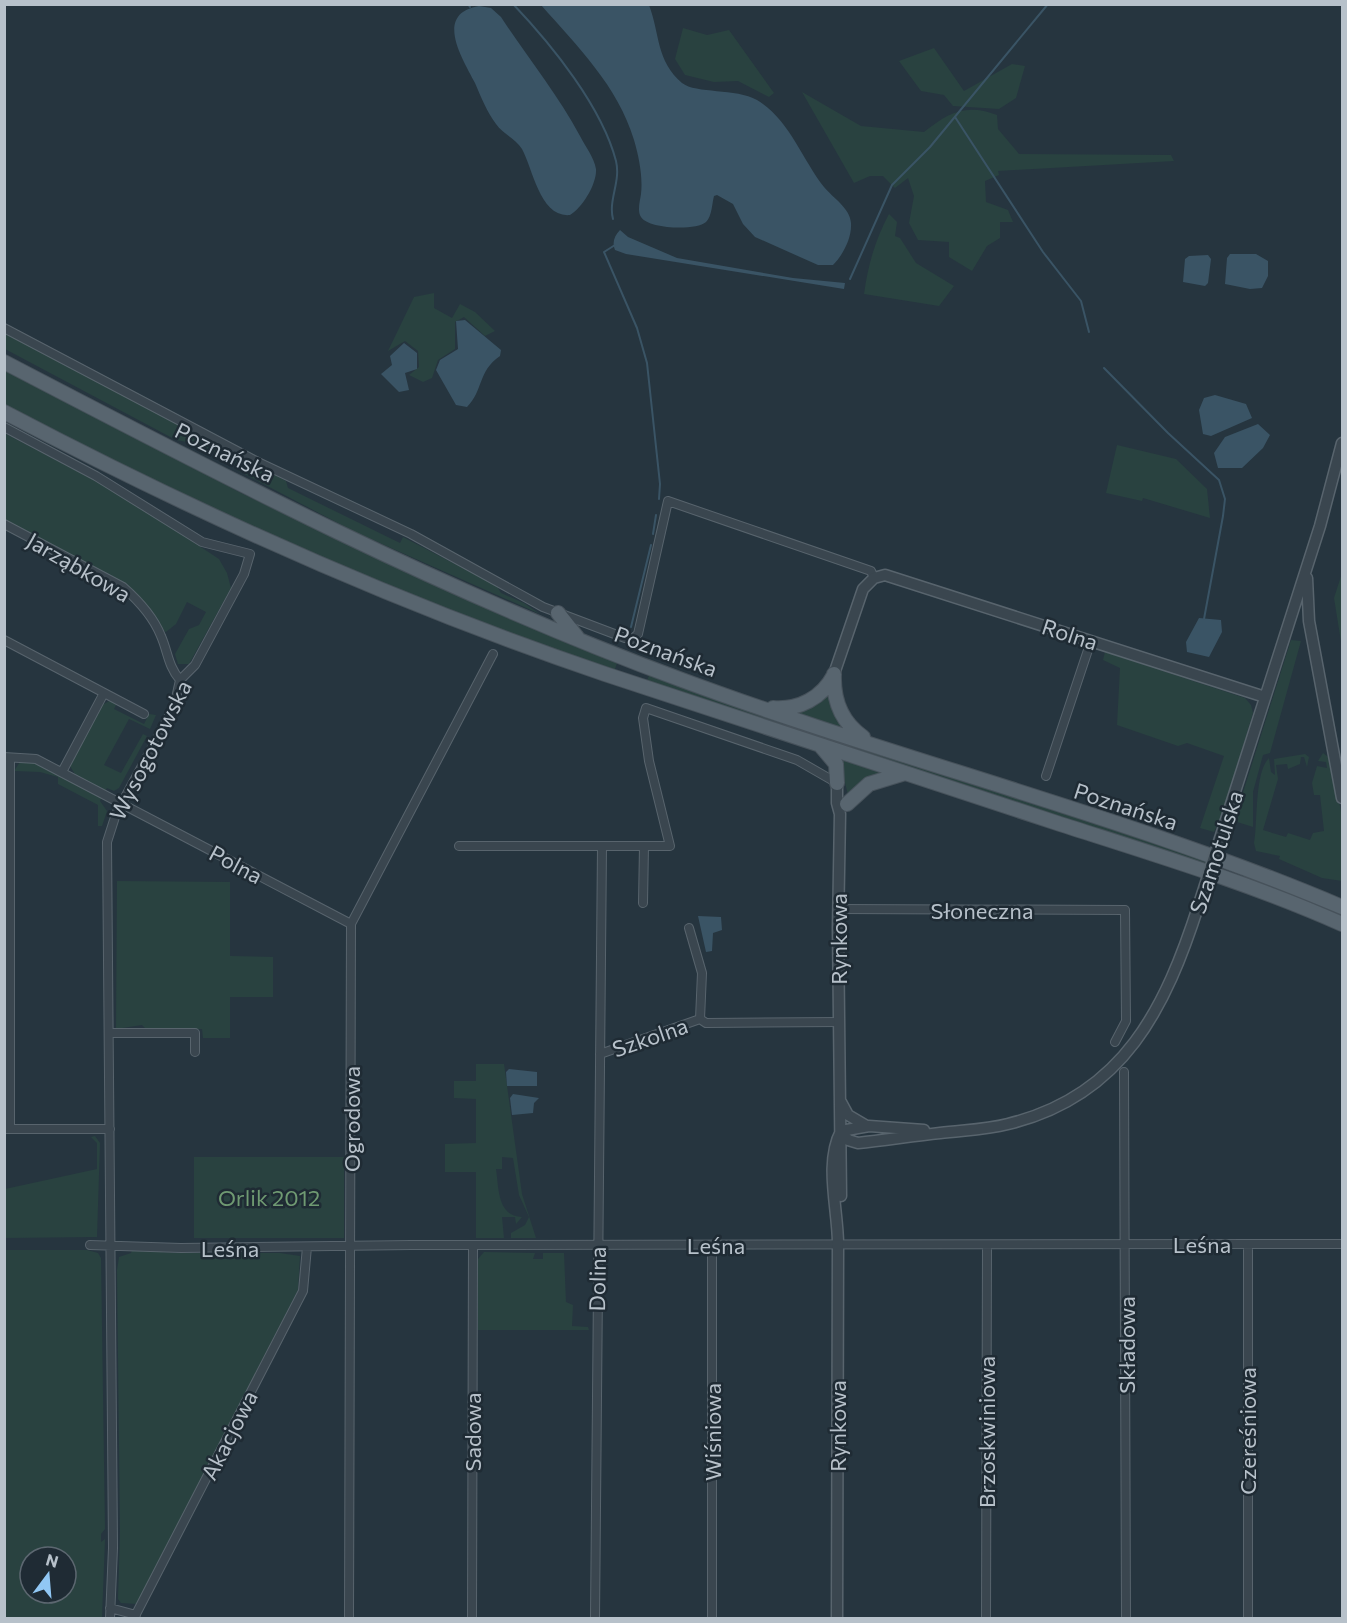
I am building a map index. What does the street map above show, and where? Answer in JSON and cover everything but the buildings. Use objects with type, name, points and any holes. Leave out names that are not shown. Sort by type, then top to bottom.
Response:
[{"type":"main road","name":"Poznańska","points":[[4,362],[150,439],[366,545],[502,609],[589,645],[756,706],[1232,863],[1342,907]]},
{"type":"main road","name":"Poznańska","points":[[4,412],[171,497],[392,595],[539,651],[1236,882],[1342,924]]},
{"type":"main road","points":[[558,613],[573,633],[589,645]]},
{"type":"main road","points":[[756,706],[783,709],[800,705],[818,694],[834,674]]},
{"type":"main road","points":[[834,674],[835,697],[844,719],[860,735],[886,749]]},
{"type":"main road","points":[[818,744],[835,762],[837,783]]},
{"type":"main road","points":[[844,809],[868,784],[907,773]]},
{"type":"street","name":"Poznańska","points":[[4,328],[266,466],[411,534],[558,613],[625,638],[635,639]]},
{"type":"street","name":"Wysogotowska","points":[[4,427],[96,476],[202,542],[250,554],[244,574],[195,665],[180,680],[174,707],[121,803],[109,833],[107,850],[113,1548],[110,1618]]},
{"type":"street","name":"Szamotulska","points":[[858,1143],[984,1129],[1024,1119],[1066,1101],[1105,1073],[1135,1043],[1161,1004],[1176,971],[1310,557],[1342,443]]},
{"type":"street","name":"Rolna","points":[[635,639],[639,632],[668,501],[841,559],[871,571],[874,578],[891,576],[1265,697]]},
{"type":"street","name":"Jarząbkowa","points":[[4,524],[123,587],[158,629],[170,666],[180,680]]},
{"type":"street","points":[[1310,557],[1306,588],[1309,621],[1342,798]]},
{"type":"street","points":[[834,674],[863,589],[874,578]]},
{"type":"street","points":[[4,640],[144,714]]},
{"type":"street","points":[[1046,776],[1091,641]]},
{"type":"street","name":"Ogrodowa","points":[[349,1618],[351,924],[493,654]]},
{"type":"street","points":[[62,772],[104,693]]},
{"type":"street","points":[[459,846],[670,846],[649,762],[643,718],[646,708],[796,760],[837,783]]},
{"type":"street","points":[[7,758],[7,1129],[110,1129]]},
{"type":"street","name":"Polna","points":[[7,758],[36,759],[351,924]]},
{"type":"street","name":"Rynkowa","points":[[837,783],[837,803],[844,809],[838,909],[842,1180],[838,1233]]},
{"type":"street","name":"Dolina","points":[[595,1618],[596,1245],[602,846]]},
{"type":"street","points":[[644,846],[644,903]]},
{"type":"street","name":"Słoneczna","points":[[838,909],[1125,910],[1126,1021],[1115,1042]]},
{"type":"street","points":[[689,928],[702,973],[700,1019],[706,1023],[840,1022]]},
{"type":"street","name":"Szkolna","points":[[600,1054],[700,1019]]},
{"type":"street","points":[[110,1033],[195,1033],[195,1052]]},
{"type":"street","name":"Składowa","points":[[1124,1072],[1126,1618]]},
{"type":"street","name":"Szamotulska","points":[[840,1100],[848,1115],[858,1123],[869,1126],[942,1132]]},
{"type":"street","name":"Szamotulska","points":[[841,1131],[869,1126]]},
{"type":"street","points":[[841,1131],[848,1140],[858,1143],[846,1160],[842,1180]]},
{"type":"street","name":"Rynkowa","points":[[837,1618],[838,1233],[834,1151],[841,1131]]},
{"type":"street","name":"Czereśniowa","points":[[1248,1244],[1248,1618]]},
{"type":"street","name":"Leśna","points":[[90,1245],[307,1247],[1342,1244]]},
{"type":"street","name":"Sadowa","points":[[472,1245],[472,1618]]},
{"type":"street","name":"Wiśniowa","points":[[712,1245],[712,1618]]},
{"type":"street","name":"Brzoskwiniowa","points":[[986,1618],[987,1245]]},
{"type":"street","name":"Akacjowa","points":[[135,1616],[303,1291],[307,1247]]},
{"type":"street","points":[[110,1608],[135,1616]]},
{"type":"green space","points":[[683,28],[707,35],[729,30],[774,93],[769,97],[738,81],[714,82],[685,75],[675,59]]},
{"type":"green space","points":[[934,48],[964,91],[1012,64],[1025,66],[1016,98],[999,109],[953,106],[944,95],[921,91],[899,61]]},
{"type":"green space","points":[[802,92],[861,126],[924,132],[949,115],[976,110],[997,115],[998,129],[1019,154],[1171,155],[1174,161],[998,171],[999,175],[985,181],[986,202],[1008,210],[1013,222],[1000,222],[1000,238],[987,246],[972,271],[949,257],[949,242],[918,240],[909,223],[914,196],[908,178],[895,188],[883,176],[870,176],[854,183]]},
{"type":"green space","points":[[889,214],[897,222],[895,236],[900,238],[916,263],[954,286],[939,306],[864,294],[873,253]]},
{"type":"green space","points":[[434,293],[434,308],[452,318],[460,304],[475,312],[495,331],[485,336],[464,317],[455,322],[455,349],[438,360],[432,378],[423,382],[409,375],[419,367],[418,351],[405,341],[388,351],[414,297]]},
{"type":"green space","points":[[4,333],[239,455],[248,466],[231,465],[210,449],[208,451],[193,443],[176,440],[5,349]]},
{"type":"green space","points":[[4,366],[241,493],[385,561],[618,660],[614,672],[512,636],[311,555],[5,407]]},
{"type":"green space","points":[[4,433],[119,493],[219,559],[227,573],[231,588],[189,664],[178,664],[175,654],[189,629],[199,625],[206,612],[187,602],[176,624],[166,632],[147,605],[5,520]]},
{"type":"green space","points":[[1117,445],[1176,459],[1207,489],[1210,518],[1143,498],[1142,501],[1106,493]]},
{"type":"green space","points":[[257,466],[286,481],[288,488],[400,543],[403,537],[497,586],[501,593],[524,603],[540,614],[355,532],[233,468],[249,468],[253,471]]},
{"type":"green space","points":[[1342,573],[1342,648],[1334,598]]},
{"type":"green space","points":[[1291,640],[1301,641],[1270,753],[1263,755],[1253,792],[1253,827],[1234,821]]},
{"type":"green space","points":[[1105,652],[1245,698],[1251,705],[1253,713],[1224,810],[1214,832],[1200,828],[1224,756],[1187,743],[1178,746],[1117,725],[1120,668],[1103,660]]},
{"type":"green space","points":[[649,675],[1207,860],[1206,865],[647,681]]},
{"type":"green space","points":[[828,692],[845,729],[844,730],[796,713]]},
{"type":"green space","points":[[109,701],[117,703],[114,709],[144,724],[149,714],[156,715],[150,729],[129,719],[104,765],[121,773],[143,734],[147,736],[119,788],[114,791],[107,788],[105,791],[76,776],[70,766],[102,705]]},
{"type":"green space","points":[[1323,753],[1331,759],[1342,817],[1342,881],[1322,878],[1279,859],[1280,856],[1256,851],[1254,843],[1259,786],[1264,765],[1269,758],[1271,772],[1275,775],[1274,759],[1305,754],[1309,757],[1307,767],[1304,757],[1301,757],[1300,764],[1288,769],[1287,764],[1276,765],[1278,779],[1263,830],[1286,837],[1288,833],[1310,840],[1313,833],[1324,831],[1320,795],[1314,795],[1312,783],[1317,766],[1327,768],[1326,762],[1318,761]]},
{"type":"green space","points":[[839,758],[885,772],[866,779],[848,795]]},
{"type":"green space","points":[[20,762],[37,762],[102,797],[100,801],[107,811],[102,826],[98,826],[98,805],[58,784],[58,777],[40,772],[14,771]]},
{"type":"green space","points":[[117,881],[230,882],[230,956],[273,957],[273,997],[230,997],[230,1038],[203,1038],[202,1029],[146,1029],[142,1025],[116,1029]]},
{"type":"green space","points":[[476,1064],[504,1064],[522,1194],[536,1238],[511,1238],[511,1233],[525,1225],[529,1217],[519,1195],[513,1158],[502,1157],[502,1169],[496,1169],[499,1192],[504,1206],[508,1212],[522,1217],[516,1224],[515,1217],[502,1217],[504,1238],[476,1238],[476,1172],[445,1172],[445,1144],[476,1143],[476,1099],[454,1098],[454,1081],[476,1081]]},
{"type":"green space","points":[[95,1136],[100,1143],[97,1237],[5,1238],[5,1189],[97,1169],[97,1143],[91,1137]]},
{"type":"green space","name":"Orlik 2012","points":[[194,1157],[344,1157],[344,1238],[194,1238]]},
{"type":"green space","points":[[5,1250],[87,1250],[98,1253],[101,1258],[105,1529],[101,1534],[101,1542],[105,1539],[102,1618],[5,1618]]},
{"type":"green space","points":[[132,1250],[177,1253],[280,1253],[300,1256],[298,1290],[137,1604],[121,1603],[118,1599],[120,1532],[117,1270],[119,1257],[131,1253]]},
{"type":"green space","points":[[484,1252],[535,1253],[533,1259],[543,1259],[543,1253],[564,1253],[566,1302],[573,1305],[572,1326],[588,1327],[589,1330],[478,1330],[478,1259]]},
{"type":"water","points":[[541,5],[649,5],[667,66],[682,83],[697,89],[748,96],[768,108],[786,128],[816,176],[850,218],[851,229],[848,240],[837,261],[833,265],[818,265],[755,237],[743,224],[733,204],[717,195],[714,196],[708,219],[701,225],[683,228],[662,226],[645,221],[639,212],[641,181],[639,160],[627,120],[607,84],[582,51]]},
{"type":"water","points":[[479,6],[491,8],[501,17],[562,105],[593,160],[596,169],[594,182],[588,195],[570,215],[560,214],[551,209],[545,201],[522,149],[499,128],[493,119],[464,62],[455,38],[454,28],[457,18],[465,11]]},
{"type":"water","points":[[620,230],[628,237],[677,258],[793,278],[845,283],[844,289],[626,254],[615,250],[614,247],[614,240]]},
{"type":"water","points":[[1230,254],[1256,254],[1268,261],[1268,276],[1262,288],[1250,289],[1225,284],[1227,258]]},
{"type":"water","points":[[1208,255],[1211,259],[1208,283],[1205,286],[1183,282],[1185,259],[1189,256]]},
{"type":"water","points":[[465,320],[501,350],[500,356],[488,368],[467,407],[456,405],[436,370],[440,360],[458,349],[456,321]]},
{"type":"water","points":[[404,343],[417,353],[417,369],[405,373],[409,390],[399,392],[381,374],[392,365],[390,356]]},
{"type":"water","points":[[1215,395],[1246,404],[1252,418],[1211,436],[1203,434],[1199,410],[1204,398]]},
{"type":"water","points":[[1258,424],[1270,435],[1263,448],[1242,468],[1218,468],[1214,453],[1225,437]]},
{"type":"water","points":[[1199,618],[1221,620],[1222,632],[1209,657],[1187,652],[1186,642]]},
{"type":"water","points":[[698,916],[721,917],[722,930],[713,933],[712,951],[706,952]]},
{"type":"water","points":[[509,1069],[537,1072],[537,1086],[507,1086],[506,1072]]},
{"type":"water","points":[[513,1094],[539,1098],[534,1103],[533,1113],[512,1115],[510,1098]]},
{"type":"waterway","points":[[513,4],[544,38],[574,78],[588,98],[609,140],[617,169],[612,205],[613,219]]},
{"type":"waterway","points":[[850,279],[892,185],[930,147],[1048,4]]},
{"type":"waterway","points":[[955,117],[1043,252],[1081,301],[1089,332]]},
{"type":"waterway","points":[[615,245],[604,252],[637,328],[647,363],[660,484],[659,499]]},
{"type":"waterway","points":[[1104,368],[1168,433],[1219,480],[1225,499],[1204,619]]},
{"type":"waterway","points":[[653,534],[656,515]]},
{"type":"waterway","points":[[631,627],[651,545]]}]
